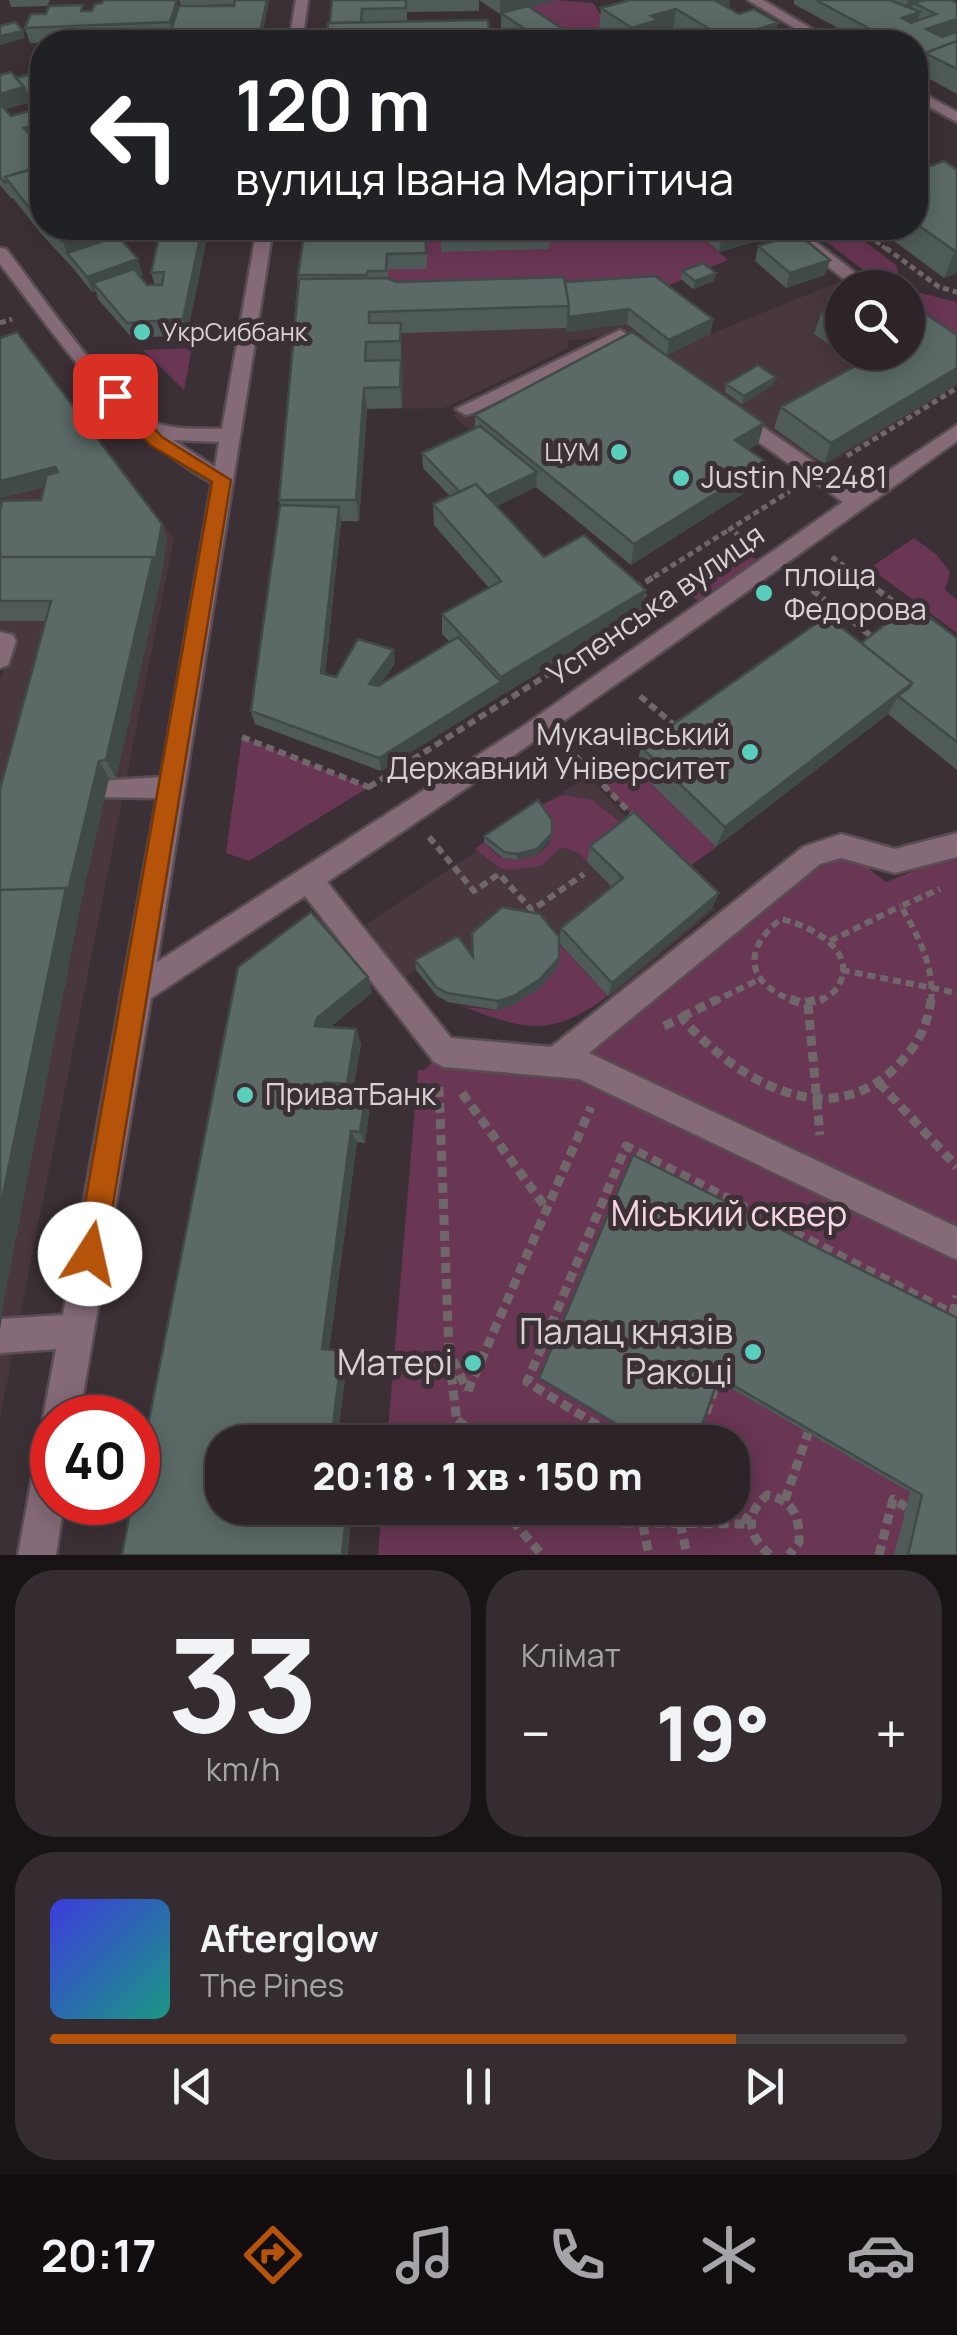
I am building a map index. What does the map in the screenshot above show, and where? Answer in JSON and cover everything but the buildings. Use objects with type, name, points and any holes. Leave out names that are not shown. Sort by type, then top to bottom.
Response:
[{"type":"street","points":[[297,30],[302,0]]},
{"type":"street","points":[[754,0],[807,30]]},
{"type":"street","points":[[928,100],[953,112]]},
{"type":"street","points":[[65,1395],[138,990],[263,240]]},
{"type":"street","points":[[804,240],[843,270]]},
{"type":"street","points":[[0,253],[138,424],[171,452],[222,480]]},
{"type":"street","points":[[466,409],[620,336],[668,370]]},
{"type":"street","points":[[717,404],[859,503]]},
{"type":"street","points":[[138,424],[170,433],[230,436]]},
{"type":"street","name":"Успенська вулиця","points":[[138,990],[537,729],[957,431]]},
{"type":"street","points":[[0,641],[5,641],[0,659]]},
{"type":"street","points":[[107,788],[170,787]]},
{"type":"street","points":[[555,1062],[812,854],[840,846],[896,861],[957,845]]},
{"type":"street","points":[[309,880],[443,1059],[582,1064],[957,1244]]},
{"type":"street","points":[[0,1336],[77,1331]]},
{"type":"street","points":[[37,1555],[42,1525]]},
{"type":"path","points":[[874,240],[939,288],[957,292]]},
{"type":"path","points":[[899,258],[912,253]]},
{"type":"path","points":[[0,323],[12,318]]},
{"type":"path","points":[[640,616],[655,606],[635,589],[730,529]]},
{"type":"path","points":[[846,568],[913,616]]},
{"type":"path","points":[[799,580],[878,641]]},
{"type":"path","points":[[369,787],[564,664]]},
{"type":"path","points":[[637,692],[684,734]]},
{"type":"path","points":[[537,729],[637,820]]},
{"type":"path","points":[[242,737],[422,807]]},
{"type":"path","points":[[427,834],[474,891],[499,874],[532,910],[584,874]]},
{"type":"path","points":[[830,941],[957,882]]},
{"type":"path","points":[[682,1018],[707,1049],[740,1072],[816,1099],[845,1097],[878,1083],[910,1056],[930,1019],[930,964],[901,906]]},
{"type":"path","points":[[781,919],[800,921],[830,941],[842,970],[839,988],[827,998],[808,1004],[775,993],[752,957],[754,941],[764,928],[781,919]]},
{"type":"path","points":[[842,970],[957,993]]},
{"type":"path","points":[[450,1353],[468,1391],[616,1048],[762,978]]},
{"type":"path","points":[[808,1004],[816,1099]]},
{"type":"path","points":[[443,1059],[546,1210]]},
{"type":"path","points":[[443,1059],[438,1081],[457,1425]]},
{"type":"path","points":[[878,1083],[957,1167]]},
{"type":"path","points":[[597,1425],[527,1382],[626,1146],[955,1315],[957,1296]]},
{"type":"path","points":[[701,1425],[714,1392],[708,1390]]},
{"type":"path","points":[[456,1420],[463,1425]]},
{"type":"path","points":[[785,1500],[808,1434]]},
{"type":"path","points":[[764,1554],[750,1522],[760,1500],[766,1496],[785,1500],[800,1522],[792,1551],[806,1555]]},
{"type":"path","points":[[879,1555],[893,1499],[906,1507]]},
{"type":"path","points":[[516,1525],[542,1555]]},
{"type":"path","points":[[643,1525],[649,1555]]},
{"type":"path","points":[[679,1525],[687,1555]]},
{"type":"shaded area","points":[[825,287],[825,370],[925,370],[925,355],[957,361],[957,386],[817,472],[765,438],[730,461],[631,565],[452,415],[620,334],[568,341],[568,347],[559,353],[444,408],[290,410],[302,301],[653,292],[710,334]]},
{"type":"shaded area","points":[[43,367],[174,538],[0,1418],[0,681],[13,637],[0,637],[0,383]]},
{"type":"shaded area","points":[[587,776],[715,909],[610,998],[558,943],[539,989],[513,1005],[464,1007],[437,996],[416,970],[405,977],[365,925],[487,844],[504,858],[517,860],[537,855],[551,839],[551,827],[539,808]]},
{"type":"green space","points":[[557,0],[593,3],[601,15],[602,30],[547,30],[523,9]]},
{"type":"green space","points":[[397,240],[705,240],[728,260],[653,292],[387,286],[388,269],[426,269]]},
{"type":"green space","points":[[824,240],[863,240],[897,270],[864,270]]},
{"type":"green space","points":[[925,294],[957,302],[957,342],[925,317]]},
{"type":"green space","points":[[192,348],[184,390],[143,350]]},
{"type":"green space","points":[[914,538],[936,554],[950,572],[945,590],[957,600],[957,633],[870,568]]},
{"type":"green space","points":[[749,554],[775,573],[619,679],[606,667],[701,604],[690,594]]},
{"type":"green space","points":[[242,737],[369,787],[249,861],[226,853]]},
{"type":"green space","points":[[627,762],[716,847],[685,870],[600,782]]},
{"type":"green space","points":[[564,795],[592,800],[629,829],[587,862],[579,853],[561,847],[541,866],[510,870],[500,868],[475,849],[484,842],[503,858],[536,855],[551,837],[549,822],[538,806]]},
{"type":"green space","name":"Міський сквер","points":[[957,853],[957,1555],[378,1555],[381,1525],[750,1525],[750,1425],[388,1425],[418,1070],[424,1070],[444,1052],[555,1062],[830,855],[863,864],[886,882]]},
{"type":"green space","points":[[558,943],[608,996],[571,1018],[539,1026],[505,1021],[464,1007],[497,1010]]},
{"type":"place","name":"УкрСиббанк","points":[[142,332]]},
{"type":"place","name":"ЦУМ","points":[[619,452]]},
{"type":"place","name":"Justin №2481","points":[[681,478]]},
{"type":"place","name":"площа Федорова","points":[[764,593]]},
{"type":"place","name":"Мукачівський Державний Університет","points":[[750,752]]},
{"type":"place","name":"ПриватБанк","points":[[245,1095]]},
{"type":"place","name":"Палац князів Ракоці","points":[[753,1352]]},
{"type":"place","name":"Матері","points":[[473,1363]]},
{"type":"route","points":[[90,1254],[222,480],[156,441],[115,396]]}]
